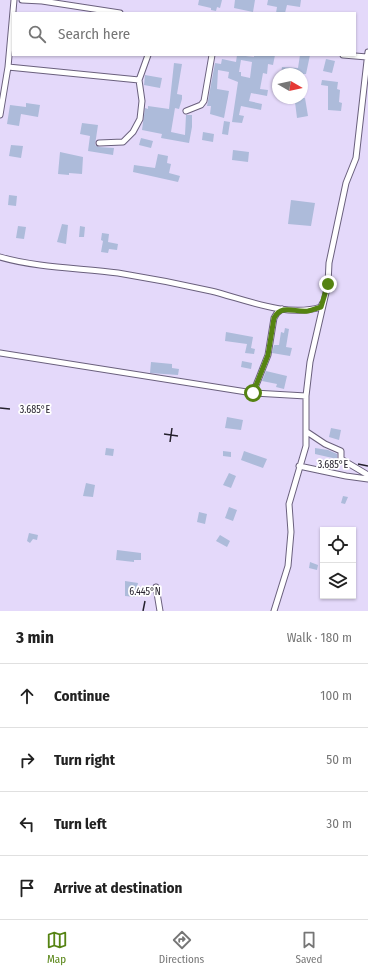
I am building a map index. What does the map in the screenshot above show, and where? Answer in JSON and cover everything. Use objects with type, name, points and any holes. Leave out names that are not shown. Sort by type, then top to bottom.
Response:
[{"type":"street","points":[[13,12],[14,0]]},
{"type":"street","points":[[22,0],[42,1],[114,12]]},
{"type":"street","points":[[0,115],[8,67],[12,22]]},
{"type":"street","points":[[274,611],[288,566],[291,532],[289,504],[306,446],[306,396],[310,362],[322,301],[328,284],[329,263],[346,183],[356,158],[365,104],[365,73],[368,55],[356,55]]},
{"type":"street","points":[[99,143],[123,142],[134,132],[140,119],[142,101],[139,80],[148,56]]},
{"type":"street","points":[[186,111],[201,105],[204,101],[212,56]]},
{"type":"street","points":[[8,67],[139,80]]},
{"type":"street","points":[[359,74],[365,73]]},
{"type":"street","points":[[0,257],[18,262],[118,273],[210,291],[282,309],[308,311],[321,307],[322,301]]},
{"type":"street","points":[[253,393],[268,355],[274,318],[282,309]]},
{"type":"street","points":[[0,353],[253,393],[306,396]]},
{"type":"street","points":[[307,432],[325,444],[341,451],[341,459],[368,474]]},
{"type":"street","points":[[299,466],[346,476],[368,478]]},
{"type":"street","points":[[156,587],[160,611]]},
{"type":"building","points":[[199,0],[222,0],[220,8],[217,7],[216,11],[211,10],[211,8],[198,5]]},
{"type":"building","points":[[235,0],[255,0],[253,12],[234,8]]},
{"type":"building","points":[[268,0],[301,0],[300,7],[287,5],[285,12],[276,12],[277,7],[267,5]]},
{"type":"building","points":[[237,56],[275,56],[273,65],[268,64],[267,74],[263,73],[260,89],[268,90],[267,96],[251,93],[249,101],[262,104],[261,110],[241,106],[239,115],[244,116],[242,123],[232,122],[238,82],[228,78],[229,72],[218,70],[217,89],[229,91],[224,118],[210,114],[211,106],[207,106],[215,63],[221,64],[222,59],[236,62]],"holes":[[[241,60],[252,62],[250,78],[241,76],[241,72],[239,72]]]},
{"type":"building","points":[[300,56],[310,56],[307,68],[298,68]]},
{"type":"building","points":[[326,59],[335,61],[332,73],[323,71]]},
{"type":"building","points":[[174,63],[182,64],[177,94],[182,95],[182,99],[179,109],[175,108],[171,132],[185,135],[186,115],[192,115],[192,127],[189,143],[161,138],[162,134],[142,130],[145,108],[148,109],[148,106],[169,109]]},
{"type":"building","points":[[145,75],[162,78],[160,88],[144,85]]},
{"type":"building","points":[[322,80],[338,82],[337,89],[340,90],[339,102],[342,103],[341,111],[328,110],[328,86],[321,85]]},
{"type":"building","points":[[26,103],[40,105],[38,117],[21,114],[19,126],[7,124],[10,105],[26,107]]},
{"type":"building","points":[[295,104],[306,104],[308,116],[297,118]]},
{"type":"building","points":[[224,121],[230,122],[228,135],[222,134]]},
{"type":"building","points":[[82,123],[98,125],[95,145],[99,147],[114,148],[113,155],[88,151],[90,136],[80,134]]},
{"type":"building","points":[[203,132],[214,134],[213,142],[202,140]]},
{"type":"building","points":[[141,138],[153,141],[151,148],[139,145]]},
{"type":"building","points":[[11,145],[23,146],[21,158],[9,156]]},
{"type":"building","points":[[233,150],[249,152],[248,162],[232,160]]},
{"type":"building","points":[[60,152],[83,157],[82,174],[58,174]]},
{"type":"building","points":[[158,154],[168,156],[167,163],[171,164],[169,173],[180,176],[178,182],[133,172],[134,165],[155,168]]},
{"type":"building","points":[[9,195],[17,196],[16,206],[8,205]]},
{"type":"building","points":[[291,200],[315,203],[311,226],[288,224]]},
{"type":"building","points":[[62,224],[68,225],[66,244],[57,242]]},
{"type":"building","points":[[18,226],[26,227],[24,239],[16,238]]},
{"type":"building","points":[[80,226],[85,227],[84,237],[79,237]]},
{"type":"building","points":[[102,233],[109,234],[108,242],[118,244],[117,250],[109,249],[108,253],[101,252],[103,241],[101,240]]},
{"type":"building","points":[[285,328],[289,329],[286,347],[292,348],[290,356],[272,353],[274,345],[279,345],[281,332],[284,333]]},
{"type":"building","points":[[226,332],[253,337],[251,348],[255,349],[254,354],[245,353],[247,344],[225,341]]},
{"type":"building","points":[[242,361],[252,363],[251,369],[241,367]]},
{"type":"building","points":[[151,362],[172,364],[172,368],[179,369],[178,375],[150,373]]},
{"type":"building","points":[[266,371],[287,376],[284,389],[276,387],[277,384],[262,381]]},
{"type":"building","points":[[227,417],[243,420],[241,430],[225,428]]},
{"type":"building","points":[[331,428],[341,430],[339,440],[329,437]]},
{"type":"building","points":[[106,448],[114,449],[113,456],[105,455]]},
{"type":"building","points":[[315,448],[328,450],[337,454],[337,459],[315,454]]},
{"type":"building","points":[[223,451],[231,452],[231,457],[223,456]]},
{"type":"building","points":[[244,451],[267,459],[263,468],[241,460]]},
{"type":"building","points":[[229,473],[236,476],[231,488],[223,485]]},
{"type":"building","points":[[86,483],[95,485],[93,497],[83,496]]},
{"type":"building","points":[[343,496],[348,497],[345,504],[341,503]]},
{"type":"building","points":[[229,507],[237,510],[233,521],[225,518]]},
{"type":"building","points":[[199,512],[207,514],[205,524],[197,522]]},
{"type":"building","points":[[29,533],[38,535],[37,540],[33,539],[30,543],[27,541]]},
{"type":"building","points":[[220,535],[230,541],[227,547],[216,541]]},
{"type":"building","points":[[117,550],[141,553],[141,560],[134,560],[134,562],[116,560]]},
{"type":"building","points":[[310,562],[318,565],[317,570],[309,568]]},
{"type":"building","points":[[125,581],[138,583],[135,597],[125,596]]},
{"type":"route","points":[[253,393],[268,355],[274,318],[277,313],[282,309],[308,311],[321,307],[328,284]]}]
